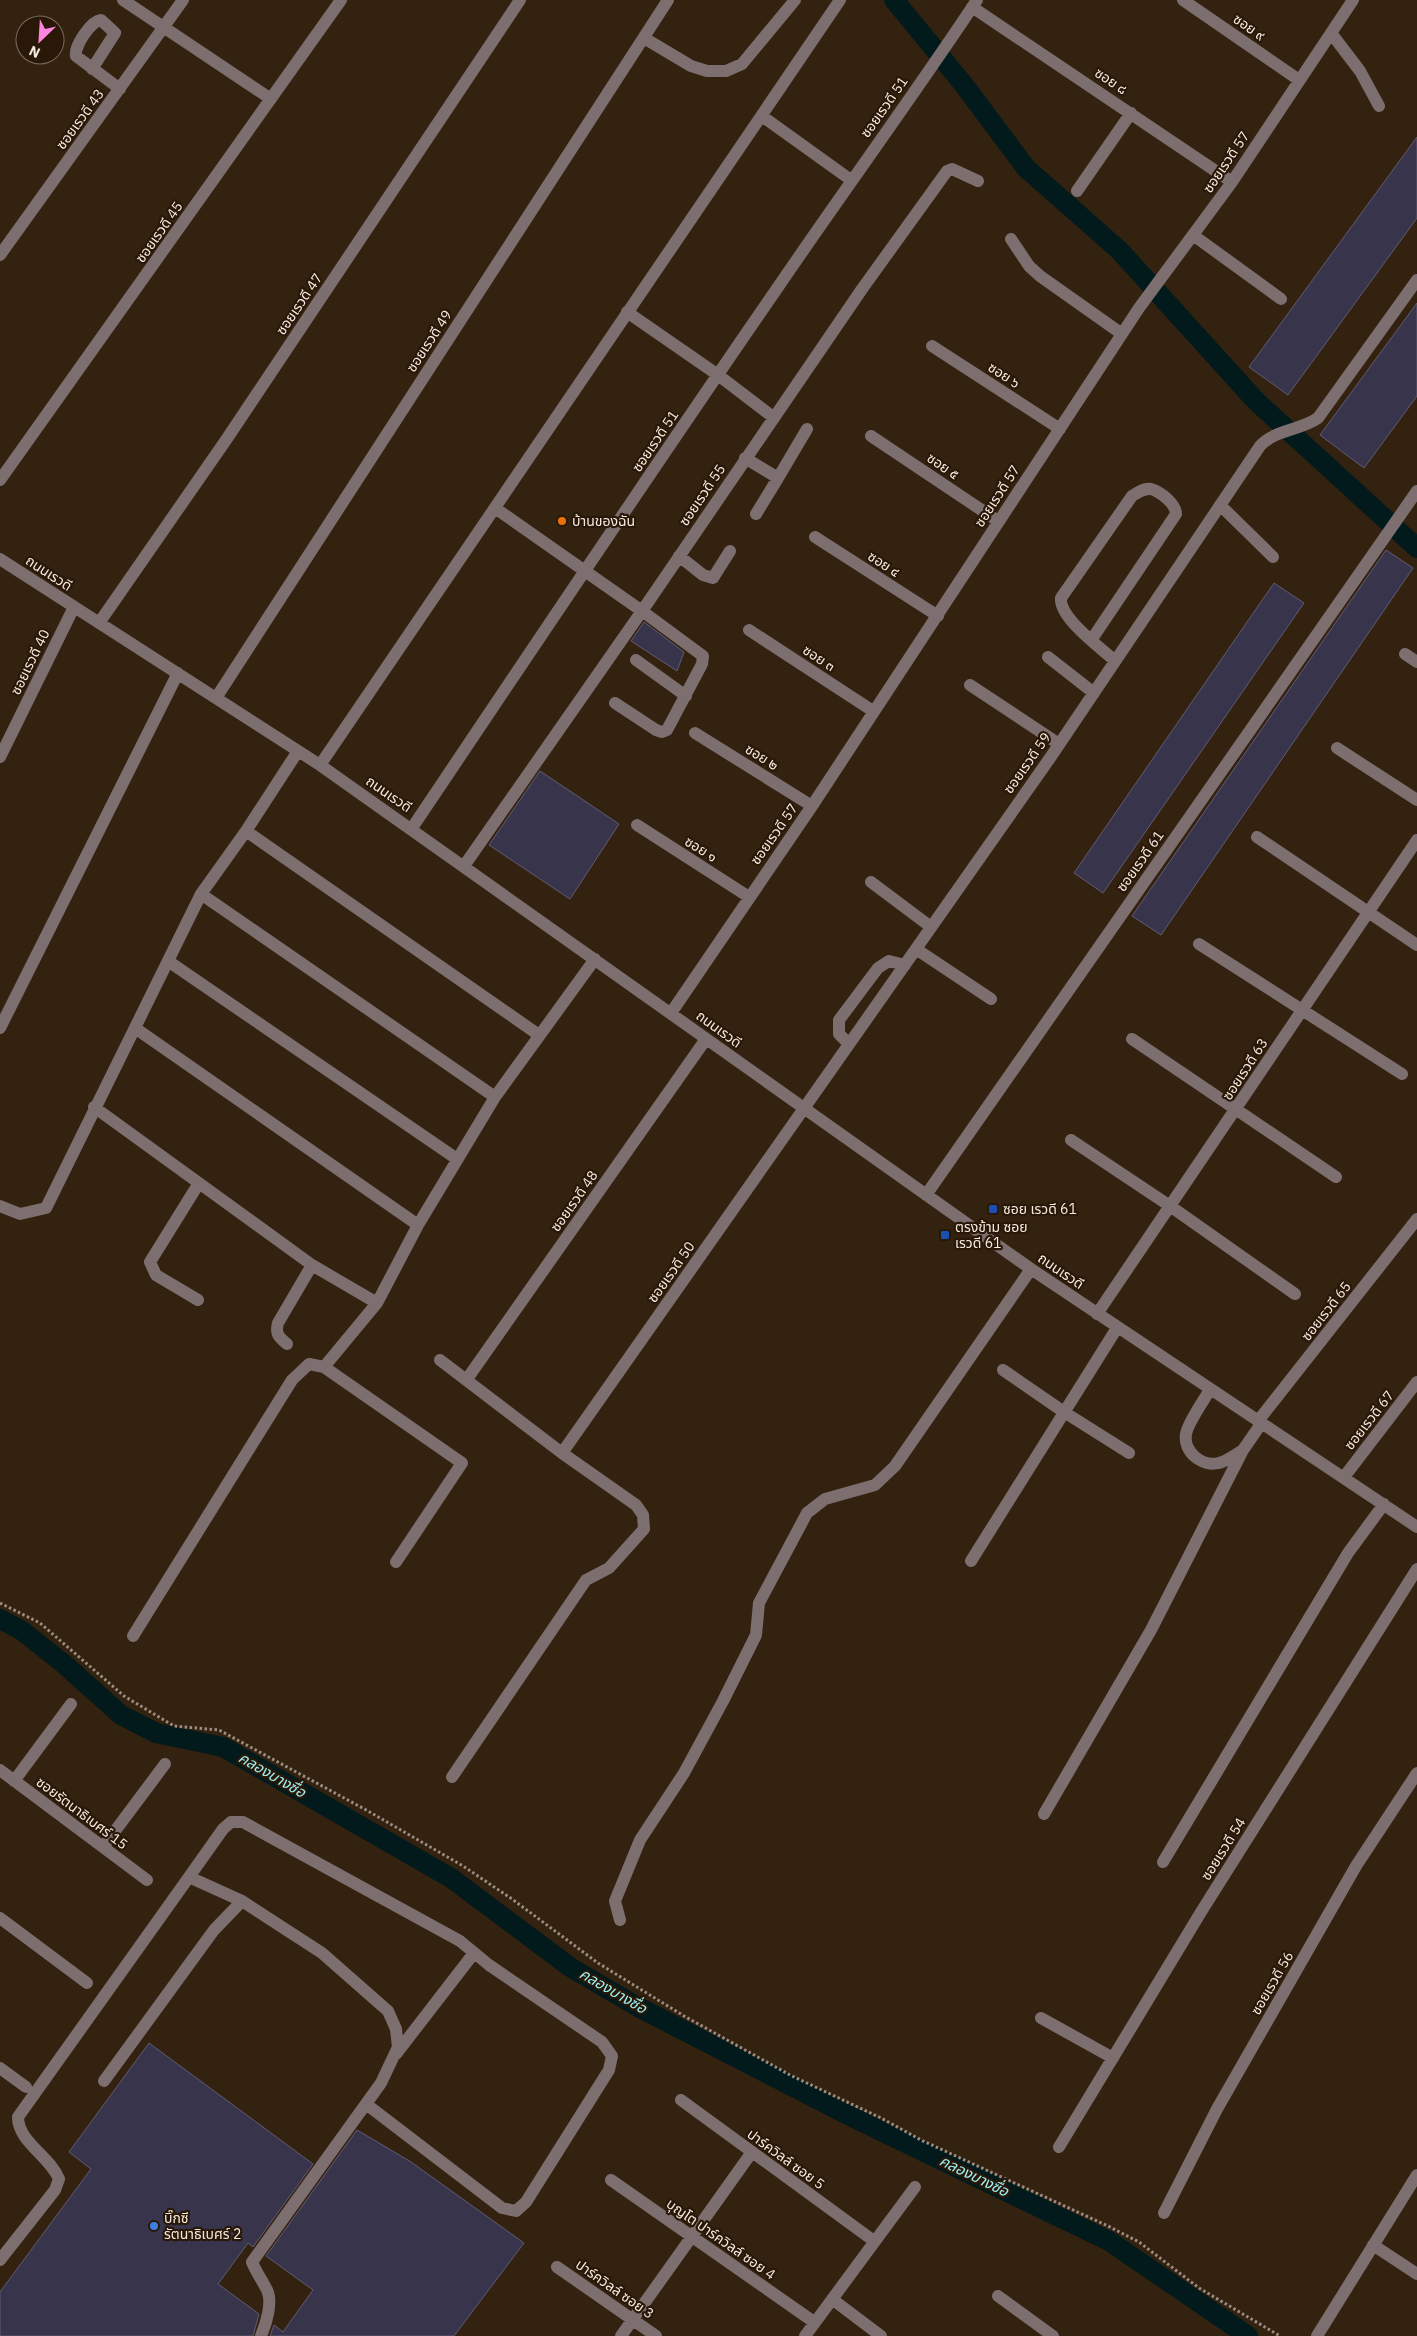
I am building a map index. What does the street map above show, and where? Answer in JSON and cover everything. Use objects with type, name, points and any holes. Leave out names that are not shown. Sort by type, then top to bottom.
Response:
[{"type":"street","points":[[123,0],[271,99]]},
{"type":"street","name":"ซอยเรวดี 43","points":[[0,255],[183,0]]},
{"type":"street","name":"ซอยเรวดี 45","points":[[0,480],[341,0]]},
{"type":"street","name":"ซอยเรวดี 47","points":[[100,623],[226,440],[520,0]]},
{"type":"street","name":"ซอยเรวดี 49","points":[[216,698],[668,0]]},
{"type":"street","points":[[644,38],[691,66],[707,71],[726,71],[742,64],[795,0]]},
{"type":"street","points":[[320,765],[840,0]]},
{"type":"street","name":"ซอย ๙","points":[[1183,0],[1299,80]]},
{"type":"street","name":"ซอยเรวดี 57","points":[[671,1013],[812,806],[1139,308],[1232,182],[1353,0]]},
{"type":"street","name":"ซอยเรวดี 51","points":[[412,828],[718,374],[851,180],[926,73],[948,45],[975,3]]},
{"type":"street","name":"ซอย ๘","points":[[975,3],[1232,182]]},
{"type":"street","points":[[1330,33],[1360,71],[1379,106]]},
{"type":"street","points":[[92,69],[120,89]]},
{"type":"street","points":[[1077,191],[1131,113]]},
{"type":"street","points":[[762,116],[851,180]]},
{"type":"street","name":"ซอยเรวดี 55","points":[[464,866],[642,611],[773,417],[884,258],[948,172],[952,169],[958,170],[978,181]]},
{"type":"street","points":[[1193,235],[1280,299]]},
{"type":"street","points":[[1011,239],[1029,266],[1040,276],[1122,334]]},
{"type":"street","name":"ซอยเรวดี 59","points":[[804,1108],[1059,744],[1260,446],[1273,436],[1318,418],[1417,280]]},
{"type":"street","points":[[627,312],[718,374],[773,417]]},
{"type":"street","name":"ซอย ๖","points":[[932,346],[1060,429]]},
{"type":"street","points":[[756,514],[807,430]]},
{"type":"street","name":"ซอย ๕","points":[[871,436],[998,521]]},
{"type":"street","points":[[745,458],[778,478]]},
{"type":"street","points":[[1092,640],[1176,514],[1176,510],[1170,501],[1151,489],[1140,490],[1132,496],[1061,598],[1062,610],[1092,640],[1116,661]]},
{"type":"street","name":"ซอยเรวดี 61","points":[[926,1195],[1417,491]]},
{"type":"street","points":[[1220,505],[1273,557]]},
{"type":"street","points":[[495,508],[585,570],[703,656],[702,664],[671,725],[662,732],[615,703]]},
{"type":"street","name":"ซอย ๔","points":[[815,537],[938,616]]},
{"type":"street","points":[[679,556],[703,575],[713,578],[730,551]]},
{"type":"street","name":"ถนนเรวดี","points":[[0,559],[320,765],[412,828],[1031,1269],[1117,1328],[1344,1477],[1417,1528]]},
{"type":"street","name":"ซอยเรวดี 40","points":[[0,757],[74,607]]},
{"type":"street","name":"ซอย ๓","points":[[749,630],[873,711]]},
{"type":"street","points":[[1405,654],[1417,662]]},
{"type":"street","points":[[1048,656],[1094,693]]},
{"type":"street","points":[[636,660],[686,696]]},
{"type":"street","points":[[0,1028],[178,673]]},
{"type":"street","points":[[970,685],[1059,744]]},
{"type":"street","name":"ซอย ๒","points":[[695,733],[812,806]]},
{"type":"street","points":[[1338,748],[1417,800]]},
{"type":"street","points":[[0,1206],[20,1214],[46,1208],[94,1107],[201,894],[246,831],[298,750]]},
{"type":"street","name":"ซอย ๑","points":[[636,825],[749,897]]},
{"type":"street","points":[[246,831],[539,1036]]},
{"type":"street","points":[[1258,837],[1417,945]]},
{"type":"street","name":"ซอยเรวดี 63","points":[[1097,1314],[1417,840]]},
{"type":"street","points":[[871,882],[931,927]]},
{"type":"street","points":[[201,894],[495,1097]]},
{"type":"street","points":[[1198,944],[1402,1074]]},
{"type":"street","points":[[916,949],[991,999]]},
{"type":"street","points":[[324,1367],[377,1303],[418,1225],[495,1097],[595,959]]},
{"type":"street","points":[[168,961],[457,1159]]},
{"type":"street","points":[[849,1044],[840,1034],[839,1020],[878,968],[889,961],[905,965]]},
{"type":"street","points":[[135,1028],[418,1225]]},
{"type":"street","name":"ซอยเรวดี 48","points":[[467,1379],[706,1039]]},
{"type":"street","points":[[1132,1040],[1336,1177]]},
{"type":"street","points":[[94,1107],[312,1265],[377,1303]]},
{"type":"street","name":"ซอยเรวดี 50","points":[[562,1453],[804,1108]]},
{"type":"street","points":[[1071,1140],[1170,1206],[1295,1294]]},
{"type":"street","points":[[198,1300],[156,1275],[150,1262],[199,1183]]},
{"type":"street","name":"ซอยเรวดี 65","points":[[1044,1814],[1151,1630],[1259,1422],[1417,1219]]},
{"type":"street","points":[[288,1344],[278,1337],[276,1332],[278,1323],[312,1265]]},
{"type":"street","points":[[620,1920],[615,1901],[640,1840],[684,1773],[723,1701],[756,1635],[760,1603],[807,1513],[825,1499],[875,1485],[895,1466],[1031,1269]]},
{"type":"street","points":[[971,1561],[1117,1328]]},
{"type":"street","points":[[440,1360],[562,1453],[636,1505],[643,1515],[644,1529],[610,1568],[586,1580],[452,1777]]},
{"type":"street","points":[[133,1636],[292,1380],[309,1364],[324,1367],[462,1463],[396,1562]]},
{"type":"street","points":[[1003,1370],[1064,1412],[1129,1453]]},
{"type":"street","name":"ซอยเรวดี 67","points":[[1344,1477],[1417,1382]]},
{"type":"street","points":[[1210,1389],[1186,1432],[1186,1442],[1190,1452],[1198,1459],[1209,1464],[1219,1463],[1243,1450]]},
{"type":"street","points":[[1162,1862],[1348,1554],[1384,1504]]},
{"type":"street","name":"ซอยเรวดี 54","points":[[1059,2147],[1201,1912],[1417,1569]]},
{"type":"street","points":[[14,1780],[71,1704]]},
{"type":"street","points":[[103,1847],[165,1764]]},
{"type":"street","name":"ซอยรัตนาธิเบศร์ 15","points":[[0,1770],[147,1880]]},
{"type":"street","name":"ซอยเรวดี 56","points":[[1164,2213],[1198,2142],[1356,1866],[1417,1774]]},
{"type":"street","points":[[0,2260],[55,2190],[59,2179],[54,2168],[23,2136],[18,2126],[18,2117],[223,1829],[231,1822],[243,1822],[460,1941],[474,1953],[602,2042],[612,2056],[609,2070],[526,2202],[516,2210],[502,2208],[366,2104]]},
{"type":"street","points":[[189,1877],[242,1901],[322,1953],[388,2011],[396,2029],[398,2047],[381,2083],[252,2262],[267,2291],[268,2307],[261,2336]]},
{"type":"street","points":[[104,2081],[214,1930],[242,1901]]},
{"type":"street","points":[[0,1918],[87,1983]]},
{"type":"street","points":[[394,2057],[474,1953]]},
{"type":"street","points":[[1041,2018],[1114,2058]]},
{"type":"street","points":[[0,2068],[26,2087]]},
{"type":"street","name":"ปาร์ควิลล์ ซอย 5","points":[[681,2100],[874,2242]]},
{"type":"street","points":[[621,2336],[752,2152]]},
{"type":"street","points":[[1317,2336],[1417,2175]]},
{"type":"street","name":"บุญโต ปาร์ควิลล์ ซอย 4","points":[[611,2180],[814,2322]]},
{"type":"street","points":[[805,2336],[915,2187]]},
{"type":"street","points":[[1373,2245],[1417,2274]]},
{"type":"street","name":"ปาร์ควิลล์ ซอย 3","points":[[557,2267],[656,2336]]},
{"type":"street","points":[[998,2296],[1052,2336]]},
{"type":"street","points":[[832,2299],[881,2336]]},
{"type":"path","points":[[0,1602],[40,1623],[124,1696],[174,1726],[219,1730],[368,1811],[463,1866],[512,1899],[598,1963],[684,2016],[790,2075],[849,2102],[921,2140],[1139,2242],[1199,2288],[1280,2336]]},
{"type":"building","points":[[1417,137],[1417,218],[1288,395],[1249,367]]},
{"type":"building","points":[[1417,303],[1417,396],[1364,468],[1320,435]]},
{"type":"building","points":[[1386,550],[1413,568],[1161,935],[1132,916]]},
{"type":"building","points":[[1274,583],[1304,603],[1103,893],[1074,873]]},
{"type":"building","points":[[644,622],[684,652],[677,671],[631,641]]},
{"type":"building","points":[[540,771],[619,824],[570,899],[489,845]]},
{"type":"building","name":"บิ๊กซี รัตนาธิเบศร์ 2","points":[[149,2043],[313,2164],[253,2247],[248,2243],[218,2284],[259,2314],[253,2336],[0,2336],[0,2292],[91,2169],[69,2152]]},
{"type":"building","points":[[357,2130],[411,2162],[524,2243],[454,2336],[270,2336],[274,2325],[283,2332],[313,2290],[266,2256]]},
{"type":"waterway","points":[[894,0],[964,85],[1026,168],[1120,251],[1256,401],[1417,548]]},
{"type":"waterway","name":"คลองบางซื่อ","points":[[0,1619],[21,1630],[64,1664],[121,1715],[156,1733],[223,1747],[451,1878],[570,1967],[638,2007],[850,2116],[1109,2241],[1248,2336]]},
{"type":"place","name":"บ้านของฉัน","points":[[562,521]]},
{"type":"place","name":"ซอย เรวดี 61","points":[[993,1209]]},
{"type":"place","name":"ตรงข้าม ซอย เรวดี 61","points":[[945,1235]]},
{"type":"place","name":"บิ๊กซี รัตนาธิเบศร์ 2","points":[[154,2226]]}]
